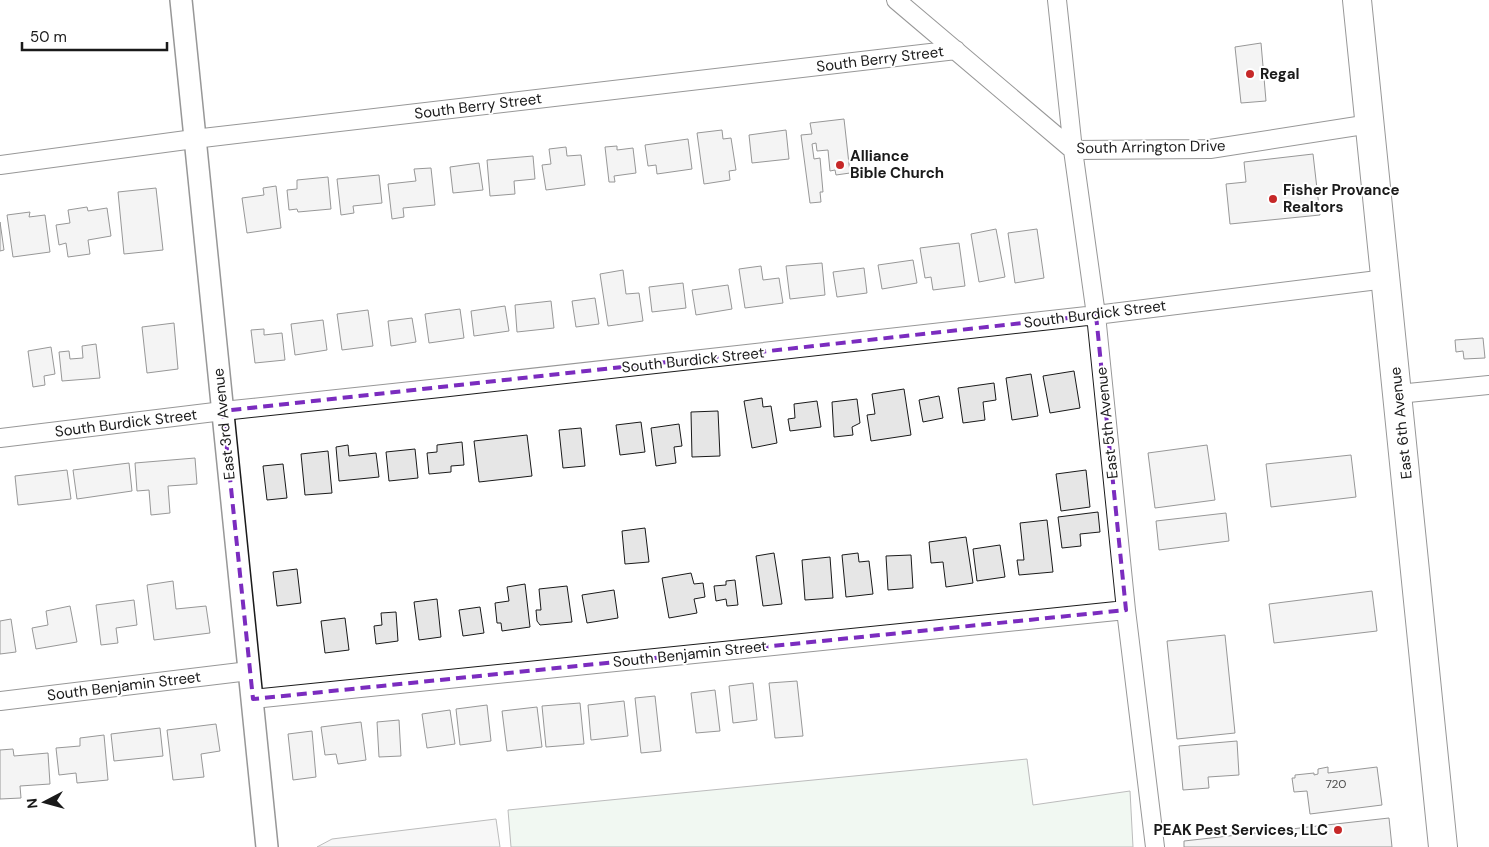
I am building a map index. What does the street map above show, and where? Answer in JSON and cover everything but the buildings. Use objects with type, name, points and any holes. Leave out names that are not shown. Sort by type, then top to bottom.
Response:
[{"type":"main road","name":"East 6th Avenue","points":[[1357,0],[1443,847]]},
{"type":"street","name":"East 3rd Avenue","points":[[181,0],[267,847]]},
{"type":"street","name":"South Arrington Drive","points":[[896,0],[1072,150],[1210,149],[1370,124]]},
{"type":"street","name":"East 5th Avenue","points":[[1057,0],[1072,150],[1096,315],[1126,610],[1156,847]]},
{"type":"street","name":"South Berry Street","points":[[0,165],[194,139],[956,50]]},
{"type":"street","name":"South Burdick Street","points":[[0,438],[223,411],[1096,315],[1386,279]]},
{"type":"street","points":[[1398,394],[1489,385]]},
{"type":"street","name":"South Benjamin Street","points":[[253,699],[1126,610]]},
{"type":"street","name":"South Benjamin Street","points":[[0,702],[249,671]]},
{"type":"highlighted area","points":[[1096,315],[1126,610],[253,699],[223,411]]},
{"type":"green space","points":[[1027,759],[1033,805],[1130,791],[1133,847],[511,847],[508,810]]},
{"type":"shaded area","points":[[496,819],[500,847],[317,847],[332,839]]},
{"type":"place","name":"Regal","points":[[1250,74]]},
{"type":"place","name":"Alliance Bible Church","points":[[840,165]]},
{"type":"place","name":"Fisher Provance Realtors","points":[[1273,199]]},
{"type":"place","name":"PEAK Pest Services, LLC","points":[[1338,830]]}]
